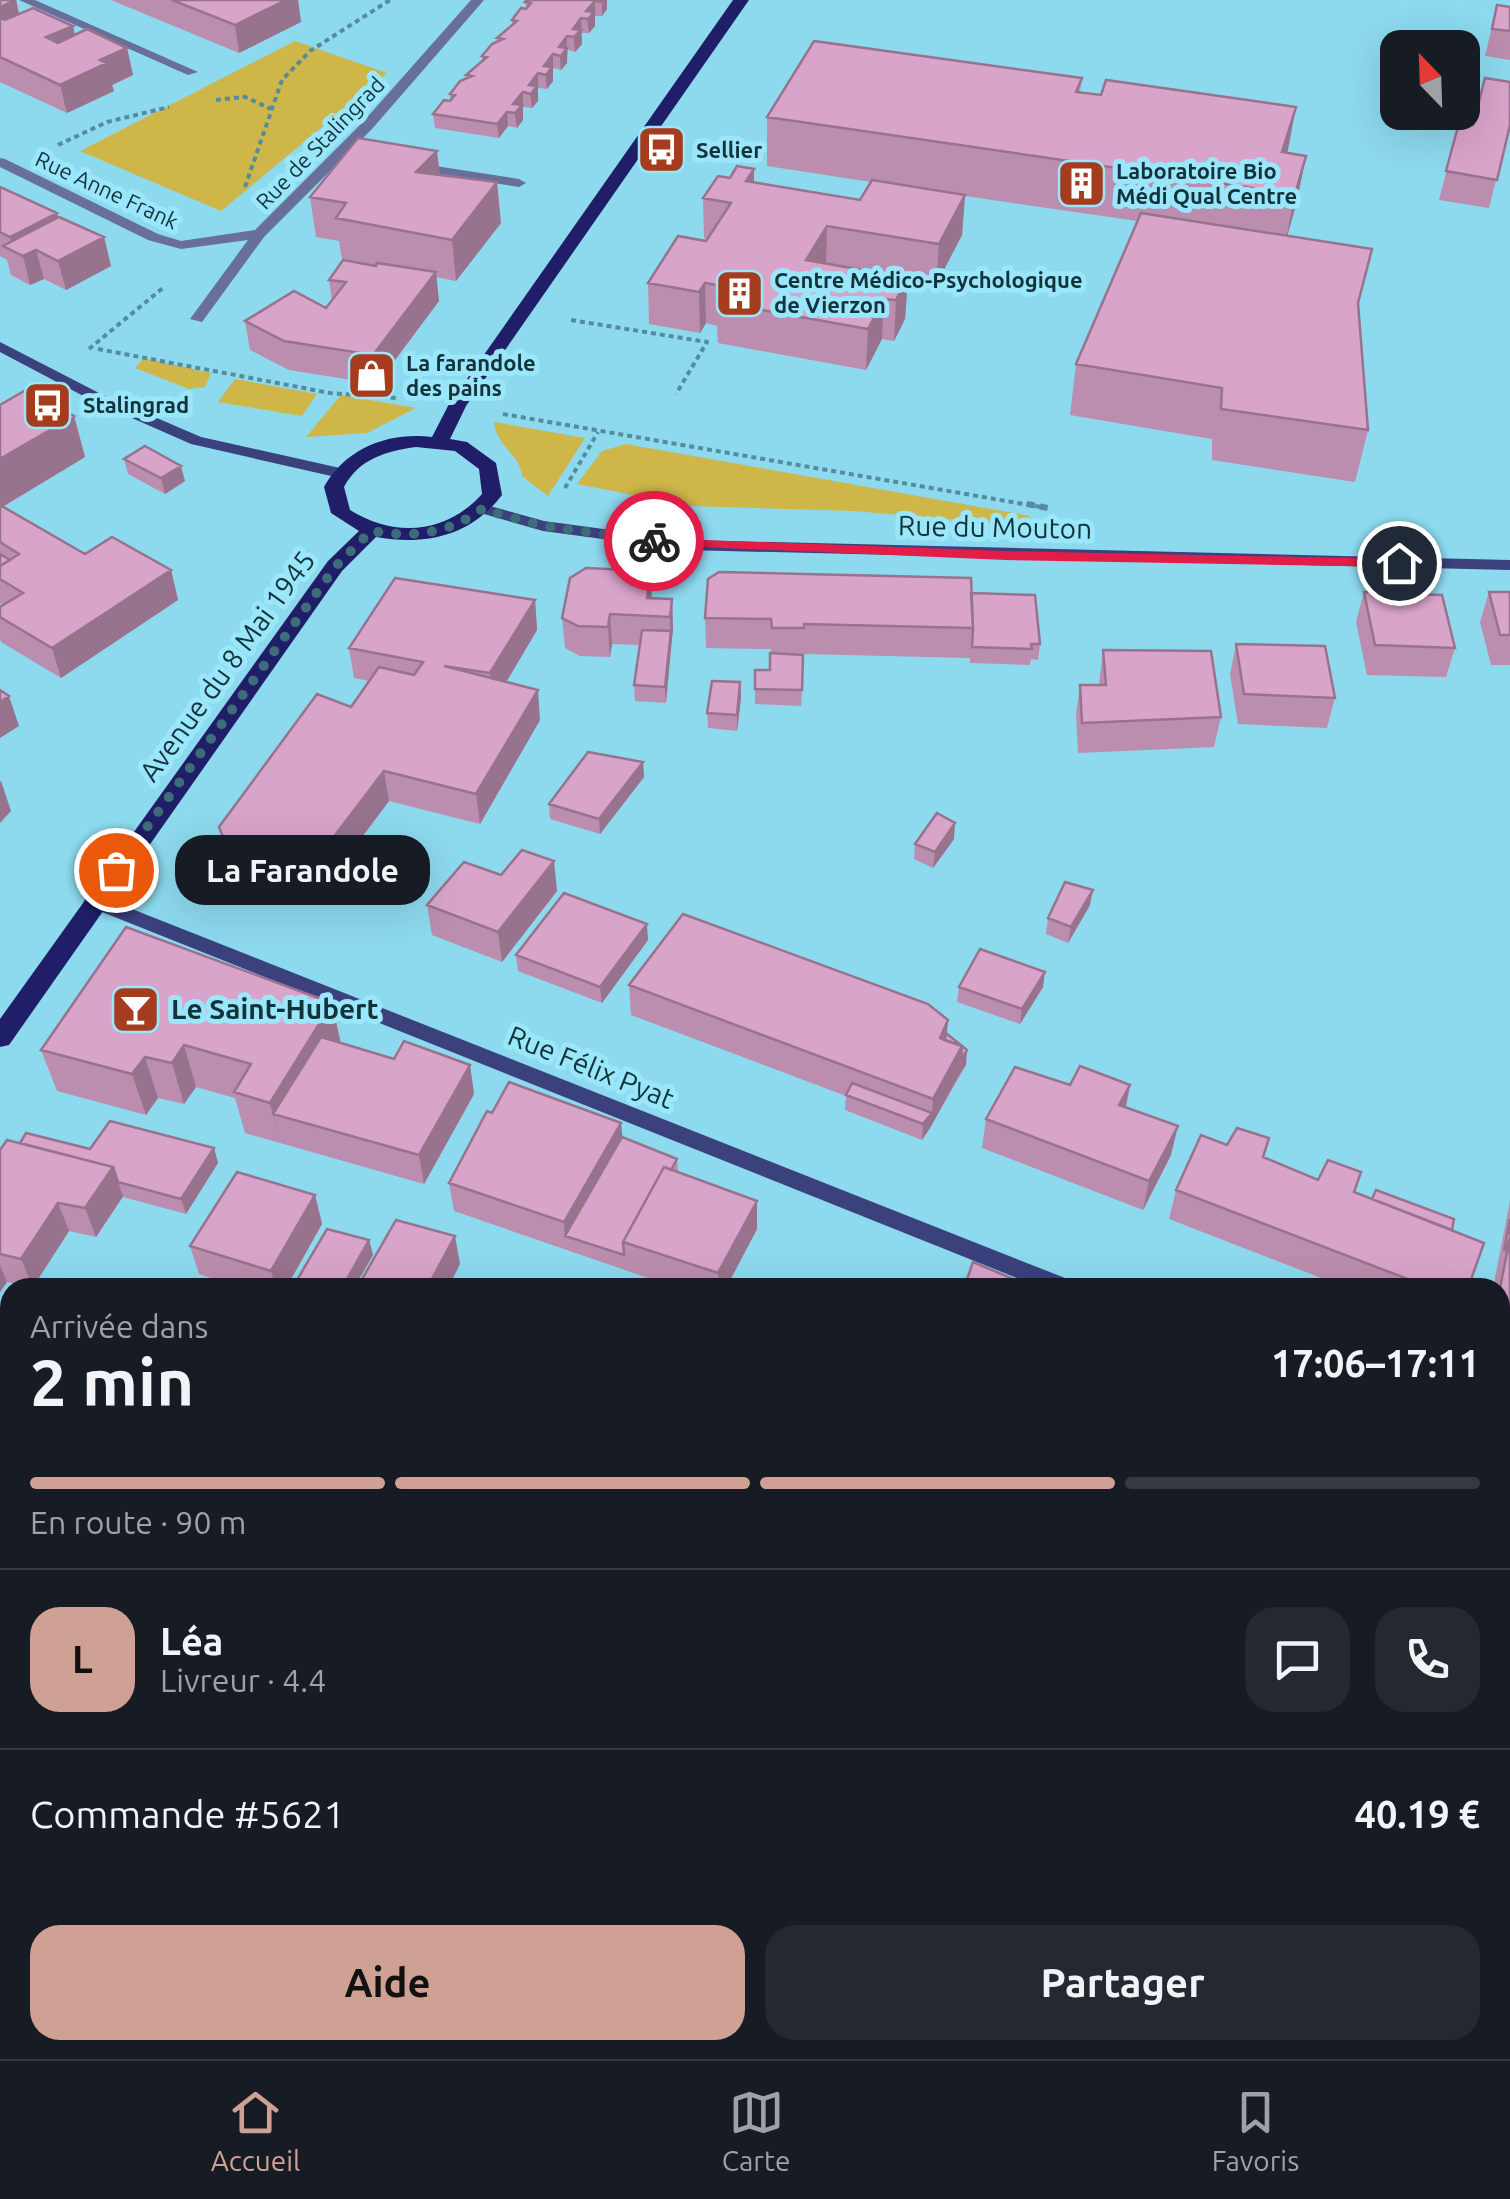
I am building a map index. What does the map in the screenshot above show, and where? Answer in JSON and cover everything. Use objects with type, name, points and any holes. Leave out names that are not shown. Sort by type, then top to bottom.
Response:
[{"type":"main road","points":[[439,442],[456,406],[741,0]]},
{"type":"main road","points":[[439,442],[460,446],[489,467],[492,495],[466,521],[420,535],[371,531],[354,523],[334,500],[340,473],[382,447],[439,442]]},
{"type":"main road","name":"Avenue du 8 Mai 1945","points":[[0,1038],[94,900],[336,566],[371,531]]},
{"type":"street","points":[[25,0],[192,72]]},
{"type":"street","name":"Rue de Stalingrad","points":[[197,319],[260,234],[347,156],[478,0]]},
{"type":"street","name":"Rue Anne Frank","points":[[5,164],[153,237],[181,245],[260,234]]},
{"type":"street","points":[[406,165],[519,183]]},
{"type":"street","points":[[0,346],[68,383],[196,441],[340,473]]},
{"type":"street","name":"Rue du Mouton","points":[[482,509],[543,526],[685,545],[1510,565]]},
{"type":"street","name":"Rue Félix Pyat","points":[[94,900],[1042,1278]]},
{"type":"path","points":[[82,355],[218,242],[232,226],[282,80],[310,51],[390,0]]},
{"type":"path","points":[[205,102],[244,96]]},
{"type":"path","points":[[5,164],[107,122],[185,104]]},
{"type":"path","points":[[522,312],[707,342],[676,394]]},
{"type":"path","points":[[91,347],[330,393],[408,399]]},
{"type":"path","points":[[492,412],[1065,512]]},
{"type":"path","points":[[557,502],[598,432]]},
{"type":"shaded area","points":[[295,41],[387,73],[221,211],[80,151]]},
{"type":"shaded area","points":[[144,358],[211,373],[205,387],[189,389],[135,368]]},
{"type":"shaded area","points":[[235,379],[317,394],[302,416],[218,402]]},
{"type":"shaded area","points":[[341,395],[416,408],[367,433],[306,437]]},
{"type":"shaded area","points":[[494,422],[585,438],[548,496],[522,476]]},
{"type":"shaded area","points":[[626,444],[1030,516],[1020,525],[853,511],[689,506],[577,484],[602,451]]},
{"type":"building","points":[[172,0],[286,0],[235,25]]},
{"type":"building","points":[[527,0],[603,0],[595,1],[586,11],[594,12],[588,19],[581,18],[573,29],[581,30],[574,37],[567,36],[559,47],[567,48],[561,56],[553,54],[544,66],[552,67],[546,75],[538,73],[529,85],[537,86],[531,94],[523,92],[513,104],[522,105],[515,113],[507,112],[497,124],[433,114],[444,100],[450,101],[455,95],[450,94],[460,81],[472,76],[466,75],[487,57],[482,56],[492,44],[503,39],[497,38],[517,21],[512,20],[531,3]]},
{"type":"building","points":[[1497,5],[1510,7],[1510,31],[1492,29]]},
{"type":"building","points":[[33,8],[73,26],[46,37],[58,43],[87,29],[127,48],[100,60],[107,63],[60,85],[0,57],[0,18],[5,20]]},
{"type":"building","points":[[814,41],[1082,78],[1076,92],[1101,95],[1106,80],[1296,107],[1282,152],[1306,156],[1295,194],[767,117]]},
{"type":"building","points":[[1485,78],[1510,82],[1510,125],[1497,180],[1446,171],[1457,130],[1480,130],[1480,98]]},
{"type":"building","points":[[358,138],[437,151],[416,172],[497,182],[452,240],[336,218],[346,203],[310,197]]},
{"type":"building","points":[[737,166],[754,169],[746,181],[860,200],[872,180],[965,195],[939,244],[827,226],[806,260],[908,278],[896,300],[884,299],[868,329],[717,302],[727,287],[705,283],[699,292],[648,283],[678,236],[706,241],[731,203],[703,198],[718,176],[730,178]]},
{"type":"building","points":[[0,187],[57,213],[10,237],[0,232]]},
{"type":"building","points":[[1141,213],[1372,249],[1358,303],[1368,430],[1221,409],[1222,388],[1076,364]]},
{"type":"building","points":[[59,217],[104,237],[58,261],[36,250],[23,256],[3,246]]},
{"type":"building","points":[[343,260],[436,272],[373,355],[284,341],[245,321],[294,291],[326,308],[346,282],[329,280]]},
{"type":"building","points":[[26,390],[74,416],[0,459],[0,405]]},
{"type":"building","points":[[145,446],[181,466],[161,478],[124,459]]},
{"type":"building","points":[[0,505],[85,554],[112,537],[171,570],[52,648],[0,617],[0,607],[23,593],[0,579],[0,566],[19,554],[0,542]]},
{"type":"building","points":[[586,568],[651,571],[647,598],[672,599],[670,617],[610,614],[608,627],[578,626],[562,618],[570,578]]},
{"type":"building","points":[[719,572],[971,578],[973,628],[804,624],[804,628],[772,628],[771,619],[705,618],[708,579]]},
{"type":"building","points":[[395,578],[535,600],[490,673],[444,666],[538,690],[476,794],[384,771],[320,855],[285,845],[271,861],[227,847],[219,827],[317,694],[351,707],[379,667],[414,675],[423,662],[349,648]]},
{"type":"building","points":[[1364,592],[1442,595],[1455,648],[1375,645]]},
{"type":"building","points":[[1489,592],[1510,592],[1510,635],[1500,635]]},
{"type":"building","points":[[971,593],[1035,595],[1040,644],[1031,644],[1032,649],[972,647]]},
{"type":"building","points":[[642,630],[671,631],[665,687],[634,685]]},
{"type":"building","points":[[1236,644],[1325,646],[1335,698],[1244,694]]},
{"type":"building","points":[[1103,650],[1211,651],[1221,717],[1082,723],[1080,685],[1106,685]]},
{"type":"building","points":[[770,653],[803,655],[802,690],[755,689],[755,670],[770,670]]},
{"type":"building","points":[[712,681],[740,682],[737,715],[707,713]]},
{"type":"building","points":[[588,752],[643,762],[599,819],[549,804]]},
{"type":"building","points":[[937,813],[955,823],[935,852],[915,844]]},
{"type":"building","points":[[522,850],[554,861],[498,932],[427,905],[464,862],[501,875]]},
{"type":"building","points":[[1065,882],[1093,890],[1071,927],[1048,918]]},
{"type":"building","points":[[564,893],[647,924],[600,987],[516,955]]},
{"type":"building","points":[[683,914],[928,1004],[948,1020],[940,1038],[962,1046],[933,1099],[629,985]]},
{"type":"building","points":[[126,927],[332,1003],[270,1103],[234,1092],[251,1064],[184,1045],[172,1063],[145,1057],[132,1074],[41,1050]]},
{"type":"building","points":[[980,949],[1045,972],[1022,1009],[959,987]]},
{"type":"building","points":[[947,1034],[962,1046],[944,1040]]},
{"type":"building","points":[[321,1037],[394,1059],[404,1041],[470,1065],[419,1155],[273,1114]]},
{"type":"building","points":[[1080,1066],[1130,1085],[1119,1105],[1178,1126],[1149,1181],[986,1119],[1015,1067],[1070,1085]]},
{"type":"building","points":[[509,1082],[621,1123],[564,1222],[449,1183],[487,1111],[492,1113]]},
{"type":"building","points":[[852,1083],[932,1113],[923,1124],[846,1095]]},
{"type":"building","points":[[110,1121],[214,1148],[181,1199],[118,1182],[113,1167],[20,1143],[26,1133],[90,1149]]},
{"type":"building","points":[[1237,1128],[1269,1138],[1263,1157],[1318,1180],[1328,1160],[1361,1172],[1354,1192],[1484,1243],[1472,1278],[1405,1278],[1176,1190],[1201,1135],[1227,1145]]},
{"type":"building","points":[[622,1137],[677,1159],[671,1170],[664,1167],[623,1242],[624,1255],[565,1236]]},
{"type":"building","points":[[7,1140],[113,1167],[85,1208],[58,1203],[21,1259],[0,1254],[0,1150]]},
{"type":"building","points":[[664,1167],[757,1201],[718,1273],[623,1242]]},
{"type":"building","points":[[237,1172],[315,1195],[271,1271],[190,1246]]},
{"type":"building","points":[[1376,1190],[1454,1219],[1452,1230],[1372,1199]]},
{"type":"building","points":[[396,1220],[455,1236],[432,1278],[363,1278]]},
{"type":"building","points":[[327,1229],[369,1240],[348,1278],[298,1278]]},
{"type":"building","points":[[1510,1238],[1510,1278],[1502,1278]]},
{"type":"building","points":[[973,1262],[1011,1278],[967,1278]]},
{"type":"way so far","points":[[116,870],[336,566],[371,531],[420,535],[466,521],[482,509],[543,526],[654,541]]},
{"type":"place","name":"Sellier","points":[[661,150]]},
{"type":"place","name":"Laboratoire Bio Médi Qual Centre","points":[[1081,184]]},
{"type":"place","name":"Centre Médico-Psychologique de Vierzon","points":[[739,293]]},
{"type":"place","name":"La farandole des pains","points":[[371,376]]},
{"type":"place","name":"Stalingrad","points":[[48,405]]},
{"type":"place","name":"La Farandole","points":[[116,870]]},
{"type":"place","name":"Le Saint-Hubert","points":[[136,1009]]},
{"type":"route","points":[[654,541],[1006,556],[1399,563]]}]
